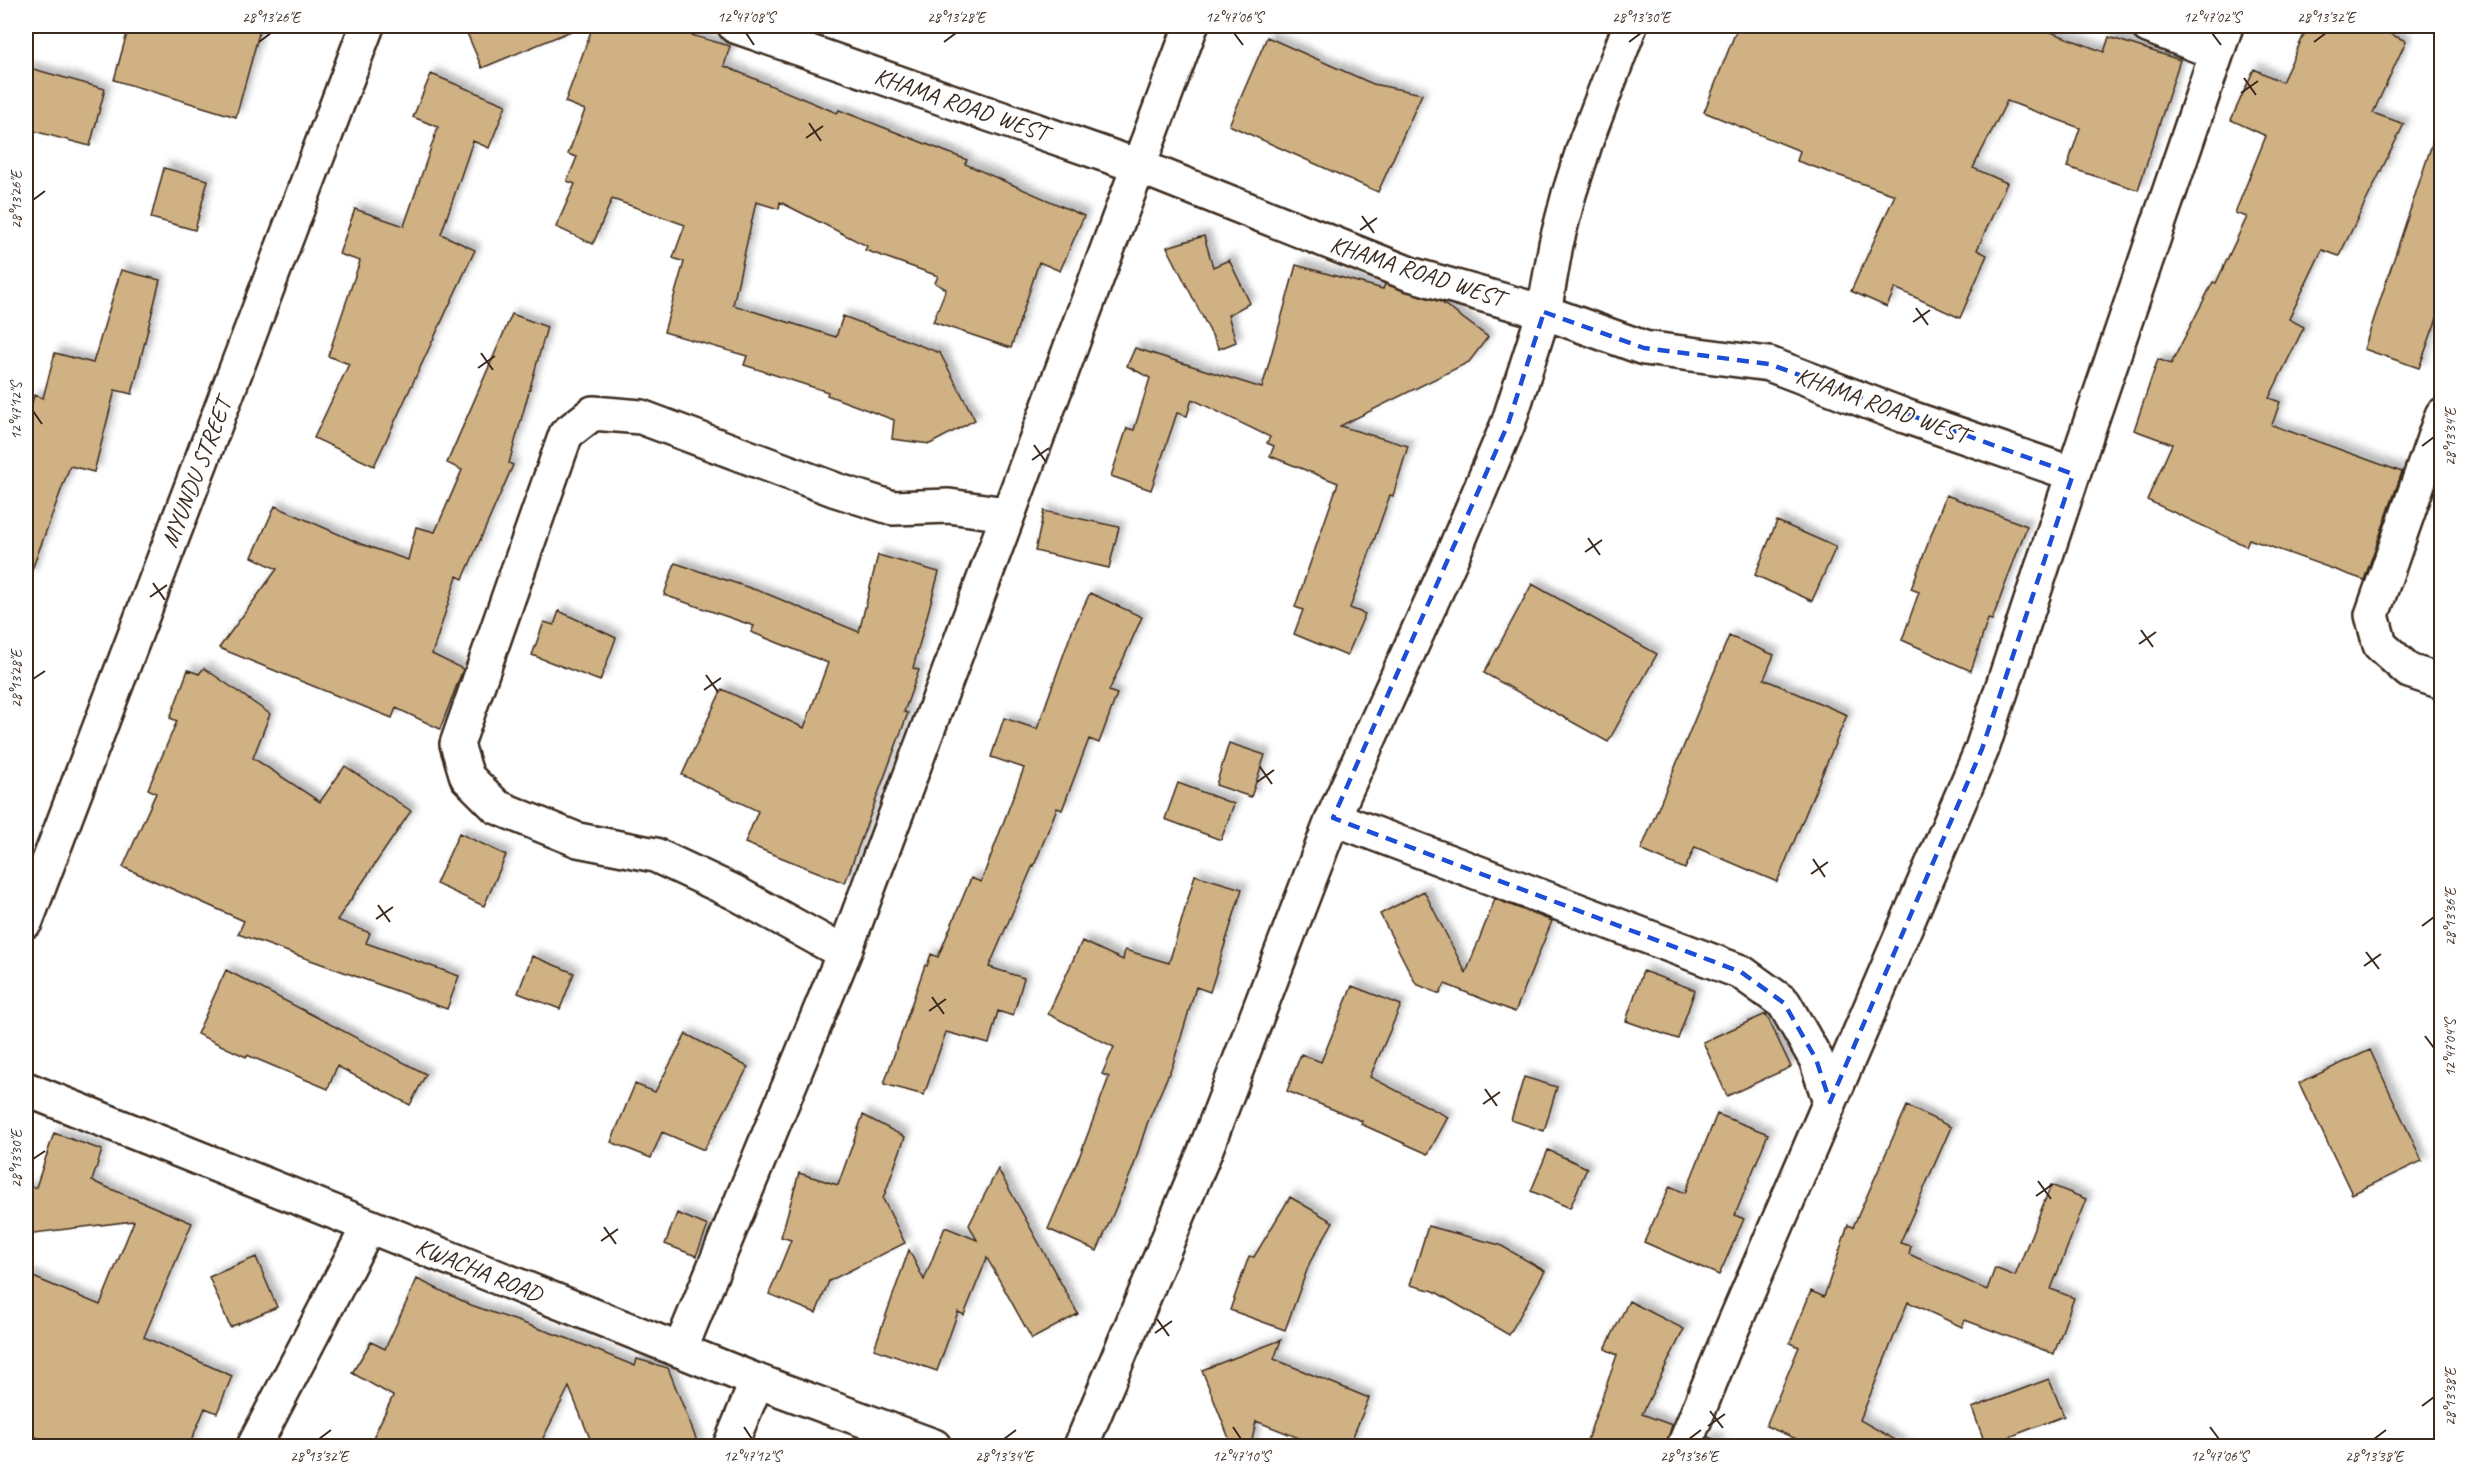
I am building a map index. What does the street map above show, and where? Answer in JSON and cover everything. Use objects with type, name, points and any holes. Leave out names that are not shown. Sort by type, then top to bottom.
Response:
[{"type":"street","name":"MYUNDU STREET","points":[[26,921],[367,26]]},
{"type":"street","name":"KHAMA ROAD WEST","points":[[735,26],[1138,166],[1410,274],[1544,312],[1644,348],[1768,364],[1905,416],[2073,474]]},
{"type":"street","points":[[680,1350],[844,952],[1006,514],[1191,26]]},
{"type":"street","points":[[1081,1446],[1204,1154],[1333,818],[1450,561],[1508,424],[1544,312],[1556,244],[1569,194],[1586,141],[1629,26]]},
{"type":"street","points":[[1684,1446],[1726,1343],[1982,749],[2220,39],[2148,26]]},
{"type":"street","points":[[844,952],[734,892],[655,855],[578,840],[497,807],[467,777],[457,744],[566,434],[593,413],[641,417],[836,490],[893,508],[949,506],[1006,514]]},
{"type":"street","points":[[2442,415],[2372,615],[2380,645],[2409,670],[2442,682]]},
{"type":"street","points":[[1333,818],[1741,972],[1784,1003],[1816,1059],[1830,1102]]},
{"type":"street","name":"KWACHA ROAD","points":[[26,1089],[757,1381],[934,1446]]},
{"type":"street","points":[[254,1446],[369,1227]]},
{"type":"street","points":[[730,1446],[757,1381]]},
{"type":"street","points":[[273,1410],[277,1446]]},
{"type":"highlighted area","points":[[1544,312],[1644,348],[1769,364],[2073,474],[1982,749],[1830,1102],[1816,1059],[1784,1003],[1741,972],[1333,818],[1508,424]]},
{"type":"building","points":[[129,26],[261,26],[236,117],[114,80]]},
{"type":"building","points":[[464,26],[583,26],[482,68]]},
{"type":"building","points":[[593,26],[659,26],[730,46],[724,66],[837,113],[839,110],[967,160],[965,164],[1084,216],[1060,271],[1039,262],[1011,348],[933,322],[946,289],[935,283],[938,276],[865,250],[867,246],[780,202],[779,209],[756,202],[733,305],[836,337],[843,316],[940,353],[975,420],[930,444],[892,439],[894,420],[827,395],[828,392],[744,365],[747,356],[664,332],[684,262],[673,258],[685,225],[612,199],[593,244],[556,227],[575,184],[567,181],[577,157],[568,154],[585,110],[565,102]]},
{"type":"building","points":[[1738,26],[2035,26],[2104,52],[2109,37],[2180,60],[2138,190],[2067,167],[2080,128],[2007,101],[1973,168],[2007,183],[1977,250],[1987,255],[1960,318],[1895,288],[1887,307],[1851,291],[1895,195],[1797,161],[1800,151],[1704,112]]},
{"type":"building","points":[[2308,26],[2372,26],[2406,41],[2373,113],[2404,124],[2339,256],[2322,250],[2289,319],[2304,327],[2269,398],[2280,402],[2272,425],[2402,472],[2364,580],[2249,539],[2246,546],[2147,500],[2172,444],[2134,430],[2158,359],[2171,364],[2213,282],[2216,283],[2247,217],[2235,213],[2266,136],[2231,120],[2254,69],[2282,82]]},
{"type":"building","points":[[1267,37],[1373,84],[1422,94],[1378,192],[1229,125]]},
{"type":"building","points":[[26,67],[105,89],[90,146],[26,129]]},
{"type":"building","points":[[431,74],[506,105],[489,148],[473,141],[441,234],[475,250],[374,466],[314,438],[349,364],[328,356],[360,261],[339,254],[355,209],[404,226],[438,127],[413,117]]},
{"type":"building","points":[[2435,135],[2442,136],[2442,304],[2419,368],[2364,349]]},
{"type":"building","points":[[164,168],[208,180],[195,230],[151,218]]},
{"type":"building","points":[[1204,236],[1213,267],[1229,260],[1250,303],[1228,315],[1236,342],[1219,349],[1167,247]]},
{"type":"building","points":[[1296,265],[1383,289],[1385,284],[1441,302],[1488,337],[1469,362],[1340,426],[1408,446],[1393,496],[1390,495],[1350,608],[1365,614],[1347,656],[1294,634],[1303,610],[1295,607],[1338,483],[1270,456],[1274,446],[1267,443],[1270,437],[1192,399],[1187,416],[1177,413],[1151,490],[1111,476],[1127,428],[1134,430],[1150,378],[1127,366],[1135,348],[1262,388]]},
{"type":"building","points":[[121,270],[160,280],[132,394],[115,390],[94,472],[70,466],[30,575],[26,574],[26,427],[34,395],[43,398],[55,353],[93,363]]},
{"type":"building","points":[[512,314],[547,327],[509,463],[513,465],[463,579],[457,576],[432,654],[463,669],[440,729],[396,708],[392,718],[219,648],[277,569],[252,557],[275,506],[361,544],[408,560],[416,527],[435,532],[462,470],[447,463]]},
{"type":"building","points":[[1946,495],[2027,526],[1992,620],[1988,619],[1971,671],[1902,640],[1919,592],[1911,589]]},
{"type":"building","points":[[1044,511],[1119,527],[1109,568],[1035,551]]},
{"type":"building","points":[[1777,521],[1836,547],[1812,601],[1755,575]]},
{"type":"building","points":[[878,555],[939,572],[913,668],[919,670],[904,712],[908,713],[845,883],[745,843],[758,811],[682,775],[722,689],[804,728],[828,663],[751,632],[754,626],[664,595],[675,563],[765,593],[859,632]]},
{"type":"building","points":[[1532,584],[1657,654],[1608,742],[1484,673]]},
{"type":"building","points":[[1090,593],[1142,617],[1109,691],[1117,694],[1099,743],[1089,739],[1062,810],[1057,808],[989,967],[1024,978],[1013,1016],[998,1011],[989,1044],[946,1032],[924,1095],[884,1084],[925,965],[927,966],[931,954],[938,957],[971,878],[981,882],[1024,768],[991,757],[1004,718],[1037,729],[1072,631]]},
{"type":"building","points":[[559,611],[616,638],[600,681],[532,655],[544,622],[554,625]]},
{"type":"building","points":[[1729,636],[1774,655],[1764,679],[1847,715],[1777,882],[1695,847],[1685,869],[1641,850]]},
{"type":"building","points":[[204,668],[270,714],[253,758],[320,802],[345,766],[411,811],[337,920],[370,933],[366,943],[459,976],[447,1009],[238,934],[244,921],[123,867],[156,793],[148,789],[177,721],[170,718],[188,670],[199,674]]},
{"type":"building","points":[[1229,743],[1265,755],[1251,797],[1216,785]]},
{"type":"building","points":[[1178,783],[1234,804],[1221,840],[1165,819]]},
{"type":"building","points":[[459,833],[506,855],[484,906],[436,884]]},
{"type":"building","points":[[1195,875],[1242,889],[1210,992],[1196,987],[1173,1064],[1147,1124],[1133,1168],[1097,1251],[1048,1229],[1080,1155],[1109,1077],[1102,1074],[1114,1047],[1048,1014],[1082,941],[1123,960],[1125,950],[1169,963]]},
{"type":"building","points":[[1424,891],[1466,973],[1495,899],[1552,921],[1515,1012],[1445,984],[1440,994],[1416,984],[1380,914]]},
{"type":"building","points":[[532,956],[574,973],[560,1009],[518,993]]},
{"type":"building","points":[[226,970],[426,1074],[410,1105],[337,1066],[328,1089],[247,1055],[246,1057],[197,1034]]},
{"type":"building","points":[[1643,971],[1695,990],[1678,1039],[1626,1021]]},
{"type":"building","points":[[1352,986],[1401,1005],[1370,1077],[1448,1117],[1428,1154],[1361,1124],[1362,1121],[1287,1091],[1301,1054],[1321,1062]]},
{"type":"building","points":[[1766,1014],[1791,1067],[1727,1096],[1703,1042]]},
{"type":"building","points":[[686,1034],[748,1067],[704,1150],[662,1132],[651,1158],[611,1142],[635,1084],[655,1092]]},
{"type":"building","points":[[2370,1050],[2422,1161],[2352,1194],[2299,1083]]},
{"type":"building","points":[[1524,1077],[1557,1087],[1544,1131],[1511,1120]]},
{"type":"building","points":[[1907,1106],[1951,1127],[1900,1243],[1911,1246],[1909,1254],[1987,1290],[1995,1268],[2015,1276],[2051,1185],[2086,1199],[2051,1289],[2074,1298],[2054,1354],[1965,1320],[1962,1327],[1908,1302],[1860,1420],[1906,1446],[1813,1446],[1766,1426],[1799,1347],[1790,1343],[1811,1291],[1824,1297],[1848,1225],[1853,1227]]},
{"type":"building","points":[[1717,1114],[1768,1134],[1735,1215],[1744,1219],[1719,1275],[1644,1242],[1670,1186],[1685,1193]]},
{"type":"building","points":[[863,1115],[905,1137],[883,1199],[905,1243],[829,1281],[816,1313],[769,1294],[791,1240],[781,1237],[799,1173],[838,1185]]},
{"type":"building","points":[[54,1133],[102,1150],[92,1181],[192,1223],[144,1337],[232,1376],[217,1413],[205,1408],[189,1446],[58,1446],[26,1433],[26,1274],[100,1305],[134,1221],[26,1234],[26,1188],[36,1187]]},
{"type":"building","points":[[1548,1150],[1587,1168],[1570,1208],[1531,1191]]},
{"type":"building","points":[[998,1169],[1078,1314],[1032,1339],[987,1258],[964,1315],[958,1312],[937,1371],[874,1349],[909,1250],[924,1280],[945,1227],[977,1240],[969,1225]]},
{"type":"building","points":[[1290,1197],[1333,1222],[1310,1262],[1285,1330],[1230,1310],[1249,1256],[1254,1257]]},
{"type":"building","points":[[677,1213],[708,1226],[696,1256],[665,1244]]},
{"type":"building","points":[[1428,1226],[1500,1245],[1545,1271],[1509,1335],[1434,1291],[1410,1285]]},
{"type":"building","points":[[256,1257],[277,1307],[230,1327],[209,1277]]},
{"type":"building","points":[[417,1279],[471,1305],[569,1339],[635,1366],[637,1359],[668,1368],[699,1446],[593,1446],[569,1387],[539,1446],[369,1446],[393,1396],[352,1373],[371,1342],[385,1349]]},
{"type":"building","points":[[1629,1301],[1684,1329],[1642,1414],[1672,1425],[1666,1446],[1585,1446],[1617,1355],[1605,1349]]},
{"type":"building","points":[[1281,1340],[1274,1359],[1369,1398],[1349,1446],[1319,1446],[1256,1421],[1251,1446],[1232,1446],[1202,1370]]},
{"type":"building","points":[[2049,1379],[2064,1416],[1986,1446],[1972,1408]]},
{"type":"building","points":[[1708,1437],[1719,1441],[1718,1446],[1704,1446]]}]
